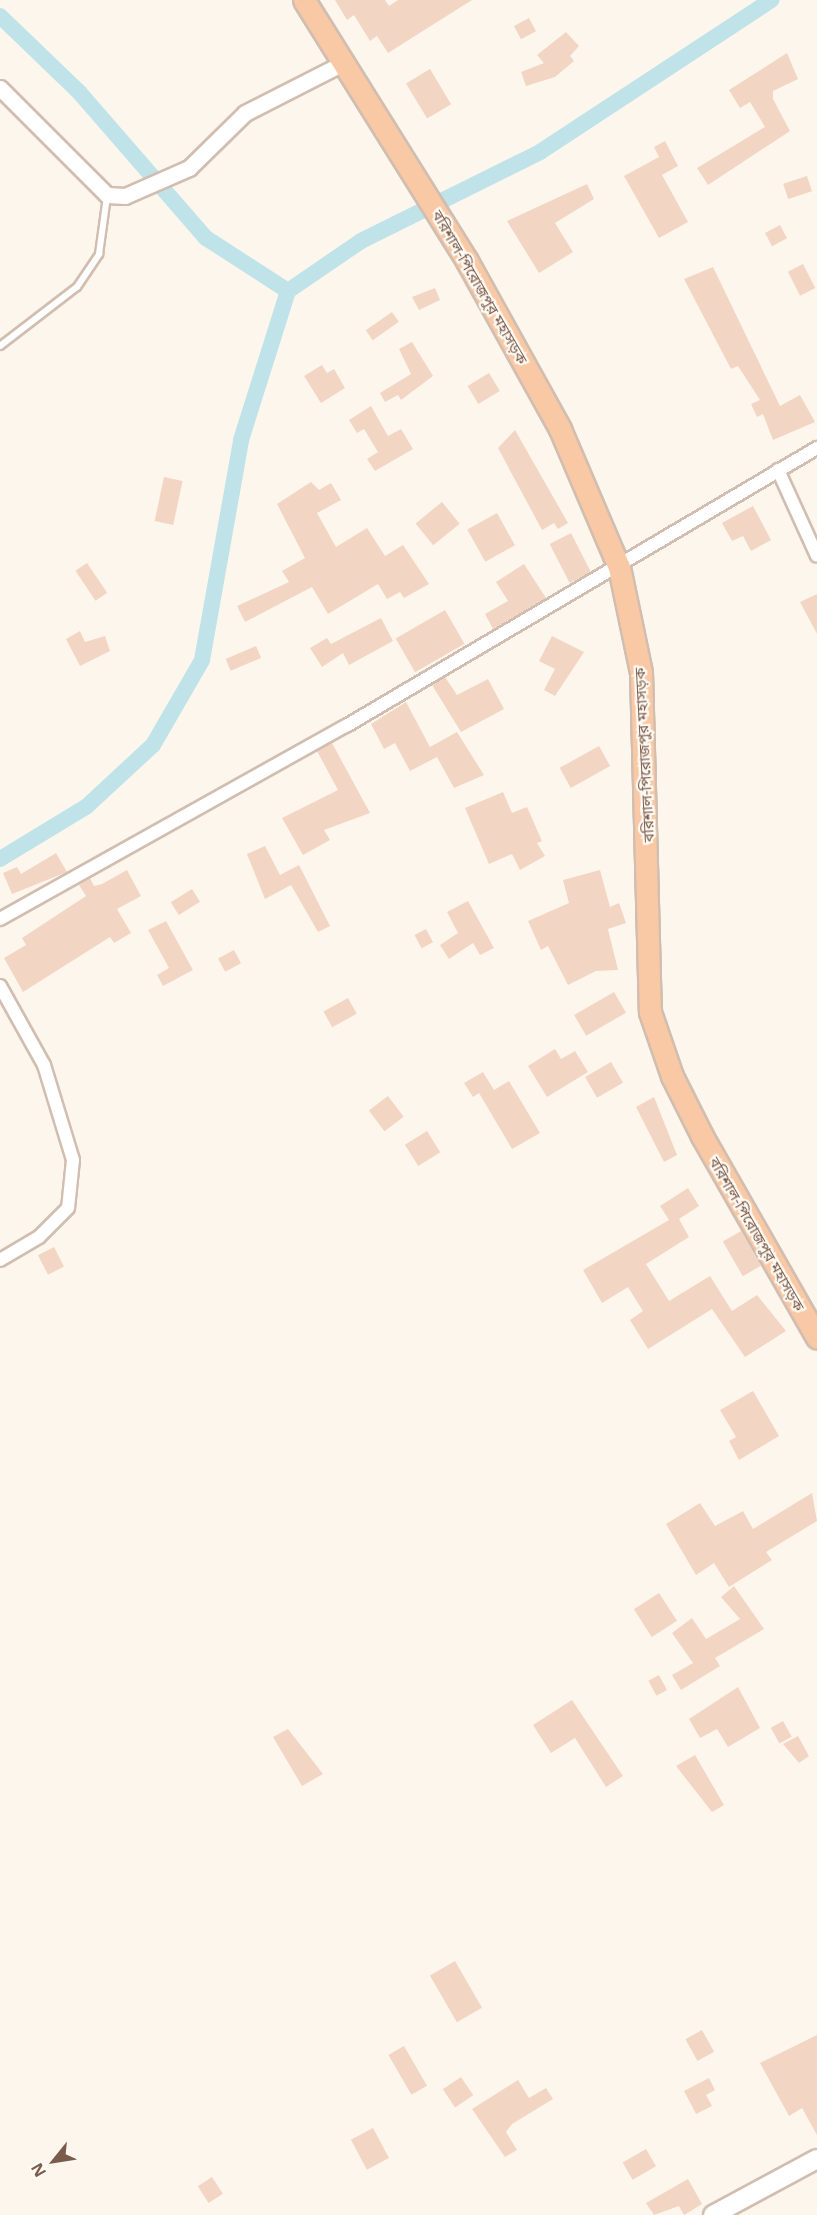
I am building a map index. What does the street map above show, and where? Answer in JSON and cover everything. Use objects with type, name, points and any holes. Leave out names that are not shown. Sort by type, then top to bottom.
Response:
[{"type":"highway","name":"বরিশাল-পিরোজপুর মহাসড়ক","points":[[304,0],[345,62],[467,261],[561,429],[620,567],[641,672],[650,1012],[672,1076],[702,1136],[817,1338]]},
{"type":"main road","points":[[713,2215],[817,2159]]},
{"type":"street","points":[[0,88],[107,195],[125,196],[189,168],[245,112],[345,62]]},
{"type":"street","points":[[0,919],[620,567],[817,448]]},
{"type":"street","points":[[778,470],[817,556]]},
{"type":"street","points":[[0,987],[44,1065],[73,1160],[68,1208],[39,1238],[0,1260]]},
{"type":"lane","points":[[0,346],[77,287],[99,254],[107,195]]},
{"type":"building","points":[[335,0],[385,0],[389,6],[398,0],[472,0],[388,53],[377,36],[370,41],[354,15],[347,20]]},
{"type":"building","points":[[529,18],[536,31],[521,39],[514,26]]},
{"type":"building","points":[[566,32],[579,46],[570,56],[574,61],[555,77],[526,86],[521,72],[544,63],[537,55]]},
{"type":"building","points":[[787,53],[798,79],[773,91],[773,99],[790,131],[708,185],[697,168],[765,127],[750,102],[740,108],[729,90]]},
{"type":"building","points":[[430,69],[451,104],[427,119],[406,83]]},
{"type":"building","points":[[665,141],[678,166],[662,175],[688,222],[659,238],[624,176],[659,157],[654,147]]},
{"type":"building","points":[[807,176],[812,191],[788,199],[783,184]]},
{"type":"building","points":[[587,184],[594,199],[555,223],[573,252],[539,273],[507,221]]},
{"type":"building","points":[[780,225],[787,238],[772,246],[765,233]]},
{"type":"building","points":[[803,264],[815,288],[800,296],[788,272]]},
{"type":"building","points":[[713,267],[780,406],[800,395],[815,422],[773,440],[763,414],[757,417],[751,404],[760,400],[738,366],[731,369],[684,279]]},
{"type":"building","points":[[435,288],[440,300],[419,310],[412,297]]},
{"type":"building","points":[[392,312],[399,322],[373,340],[366,330]]},
{"type":"building","points":[[412,342],[433,376],[401,400],[398,395],[385,402],[380,393],[411,374],[399,349]]},
{"type":"building","points":[[322,365],[327,373],[334,369],[345,388],[321,403],[304,376]]},
{"type":"building","points":[[489,373],[500,391],[478,404],[468,386]]},
{"type":"building","points":[[371,406],[388,436],[401,429],[413,449],[375,471],[367,459],[378,452],[364,429],[357,433],[349,420]]},
{"type":"building","points":[[515,430],[568,523],[558,529],[554,523],[542,530],[498,448]]},
{"type":"building","points":[[164,477],[183,481],[173,525],[155,521]]},
{"type":"building","points":[[311,482],[319,490],[331,483],[341,500],[317,513],[336,547],[367,528],[385,556],[403,545],[429,584],[404,598],[400,592],[387,599],[378,584],[328,614],[312,587],[245,622],[237,606],[289,582],[282,571],[305,558],[277,504]]},
{"type":"building","points":[[442,502],[460,524],[433,545],[416,523]]},
{"type":"building","points":[[753,506],[771,540],[751,551],[743,536],[732,541],[722,523]]},
{"type":"building","points":[[497,513],[515,545],[485,562],[467,529]]},
{"type":"building","points":[[571,533],[591,572],[570,583],[550,544]]},
{"type":"building","points":[[87,563],[107,593],[96,601],[75,571]]},
{"type":"building","points":[[524,564],[546,598],[493,629],[485,614],[508,601],[496,582]]},
{"type":"building","points":[[817,594],[817,634],[800,602]]},
{"type":"building","points":[[445,610],[464,644],[415,672],[396,638]]},
{"type":"building","points":[[381,618],[393,641],[349,665],[343,653],[322,667],[310,648],[327,638],[331,644]]},
{"type":"building","points":[[80,631],[85,642],[105,636],[110,651],[80,666],[66,639]]},
{"type":"building","points":[[552,636],[584,652],[555,696],[544,690],[555,669],[539,661]]},
{"type":"building","points":[[256,646],[261,658],[231,671],[226,659]]},
{"type":"building","points":[[445,677],[457,695],[488,679],[504,709],[461,732],[432,685]]},
{"type":"building","points":[[406,702],[430,747],[457,732],[484,775],[454,788],[437,757],[410,771],[395,743],[384,749],[371,724]]},
{"type":"building","points":[[332,743],[370,813],[324,830],[330,840],[303,855],[282,818],[338,790],[317,751]]},
{"type":"building","points":[[599,746],[610,766],[571,788],[560,768]]},
{"type":"building","points":[[503,792],[512,813],[527,807],[542,841],[537,843],[545,856],[520,870],[512,854],[489,864],[465,808]]},
{"type":"building","points":[[265,846],[280,875],[299,865],[330,926],[318,932],[291,885],[265,899],[247,854]]},
{"type":"building","points":[[56,853],[67,872],[12,894],[3,873],[17,867],[21,874]]},
{"type":"building","points":[[127,870],[141,896],[117,909],[131,933],[114,943],[110,937],[23,992],[4,958],[26,945],[22,938],[86,896],[79,885],[90,878],[94,886],[102,884]]},
{"type":"building","points":[[600,870],[610,907],[619,903],[626,923],[608,929],[618,970],[596,971],[568,985],[548,946],[541,950],[528,921],[569,903],[563,880]]},
{"type":"building","points":[[192,889],[200,902],[179,915],[171,902]]},
{"type":"building","points":[[468,901],[494,948],[480,955],[473,943],[449,959],[440,945],[458,933],[447,912]]},
{"type":"building","points":[[166,921],[193,970],[163,986],[157,975],[169,968],[148,930]]},
{"type":"building","points":[[426,929],[433,942],[422,948],[415,935]]},
{"type":"building","points":[[234,950],[241,963],[225,972],[218,958]]},
{"type":"building","points":[[614,992],[626,1013],[586,1036],[574,1015]]},
{"type":"building","points":[[348,998],[357,1014],[332,1027],[324,1012]]},
{"type":"building","points":[[555,1049],[561,1059],[575,1051],[588,1072],[547,1097],[528,1066]]},
{"type":"building","points":[[611,1062],[623,1083],[597,1098],[585,1077]]},
{"type":"building","points":[[483,1072],[494,1090],[509,1081],[540,1133],[512,1149],[479,1093],[473,1097],[464,1083]]},
{"type":"building","points":[[388,1096],[404,1117],[384,1131],[369,1110]]},
{"type":"building","points":[[654,1097],[677,1155],[664,1162],[636,1107]]},
{"type":"building","points":[[427,1131],[440,1152],[418,1166],[405,1145]]},
{"type":"building","points":[[688,1188],[699,1206],[679,1219],[689,1237],[646,1264],[669,1301],[710,1276],[732,1311],[757,1295],[786,1331],[745,1357],[712,1309],[648,1349],[630,1320],[643,1311],[628,1287],[602,1303],[583,1270],[669,1220],[660,1206]]},
{"type":"building","points":[[741,1231],[761,1266],[743,1276],[723,1242]]},
{"type":"building","points":[[54,1247],[64,1267],[48,1275],[38,1255]]},
{"type":"building","points":[[753,1391],[779,1436],[739,1460],[729,1441],[736,1437],[720,1410]]},
{"type":"building","points":[[812,1493],[817,1521],[766,1552],[772,1560],[729,1587],[714,1563],[696,1575],[666,1524],[700,1503],[715,1526],[743,1511],[753,1529]]},
{"type":"building","points":[[734,1586],[764,1629],[715,1658],[720,1666],[681,1690],[672,1675],[693,1663],[672,1633],[692,1618],[706,1639],[740,1619],[721,1597]]},
{"type":"building","points":[[659,1593],[677,1621],[652,1637],[634,1609]]},
{"type":"building","points":[[659,1675],[667,1690],[656,1696],[648,1681]]},
{"type":"building","points":[[738,1687],[760,1728],[728,1747],[717,1729],[700,1738],[689,1719]]},
{"type":"building","points":[[572,1700],[623,1776],[606,1787],[575,1738],[551,1753],[533,1725]]},
{"type":"building","points":[[783,1721],[792,1737],[779,1744],[771,1728]]},
{"type":"building","points":[[288,1729],[323,1774],[302,1786],[273,1737]]},
{"type":"building","points":[[798,1736],[809,1756],[799,1763],[783,1744]]},
{"type":"building","points":[[695,1755],[724,1805],[712,1812],[676,1766]]},
{"type":"building","points":[[455,1961],[482,2008],[457,2022],[430,1976]]},
{"type":"building","points":[[702,2030],[714,2052],[698,2061],[685,2039]]},
{"type":"building","points":[[817,2035],[817,2135],[802,2108],[789,2116],[760,2063]]},
{"type":"building","points":[[404,2046],[427,2086],[411,2095],[388,2055]]},
{"type":"building","points":[[461,2077],[473,2095],[455,2108],[443,2089]]},
{"type":"building","points":[[709,2078],[715,2090],[706,2095],[712,2106],[696,2114],[684,2091]]},
{"type":"building","points":[[518,2080],[529,2098],[546,2088],[553,2099],[512,2124],[506,2132],[517,2150],[505,2157],[472,2109]]},
{"type":"building","points":[[373,2128],[389,2158],[367,2170],[351,2140]]},
{"type":"building","points":[[646,2149],[656,2166],[633,2180],[623,2162]]},
{"type":"building","points":[[212,2177],[223,2194],[209,2203],[198,2186]]},
{"type":"building","points":[[688,2179],[702,2204],[684,2215],[679,2206],[654,2215],[646,2203]]},
{"type":"waterway","points":[[0,859],[86,807],[153,745],[202,660],[241,440],[288,291],[361,241],[540,152],[771,0]]},
{"type":"waterway","points":[[0,16],[79,92],[206,238],[288,291]]}]
